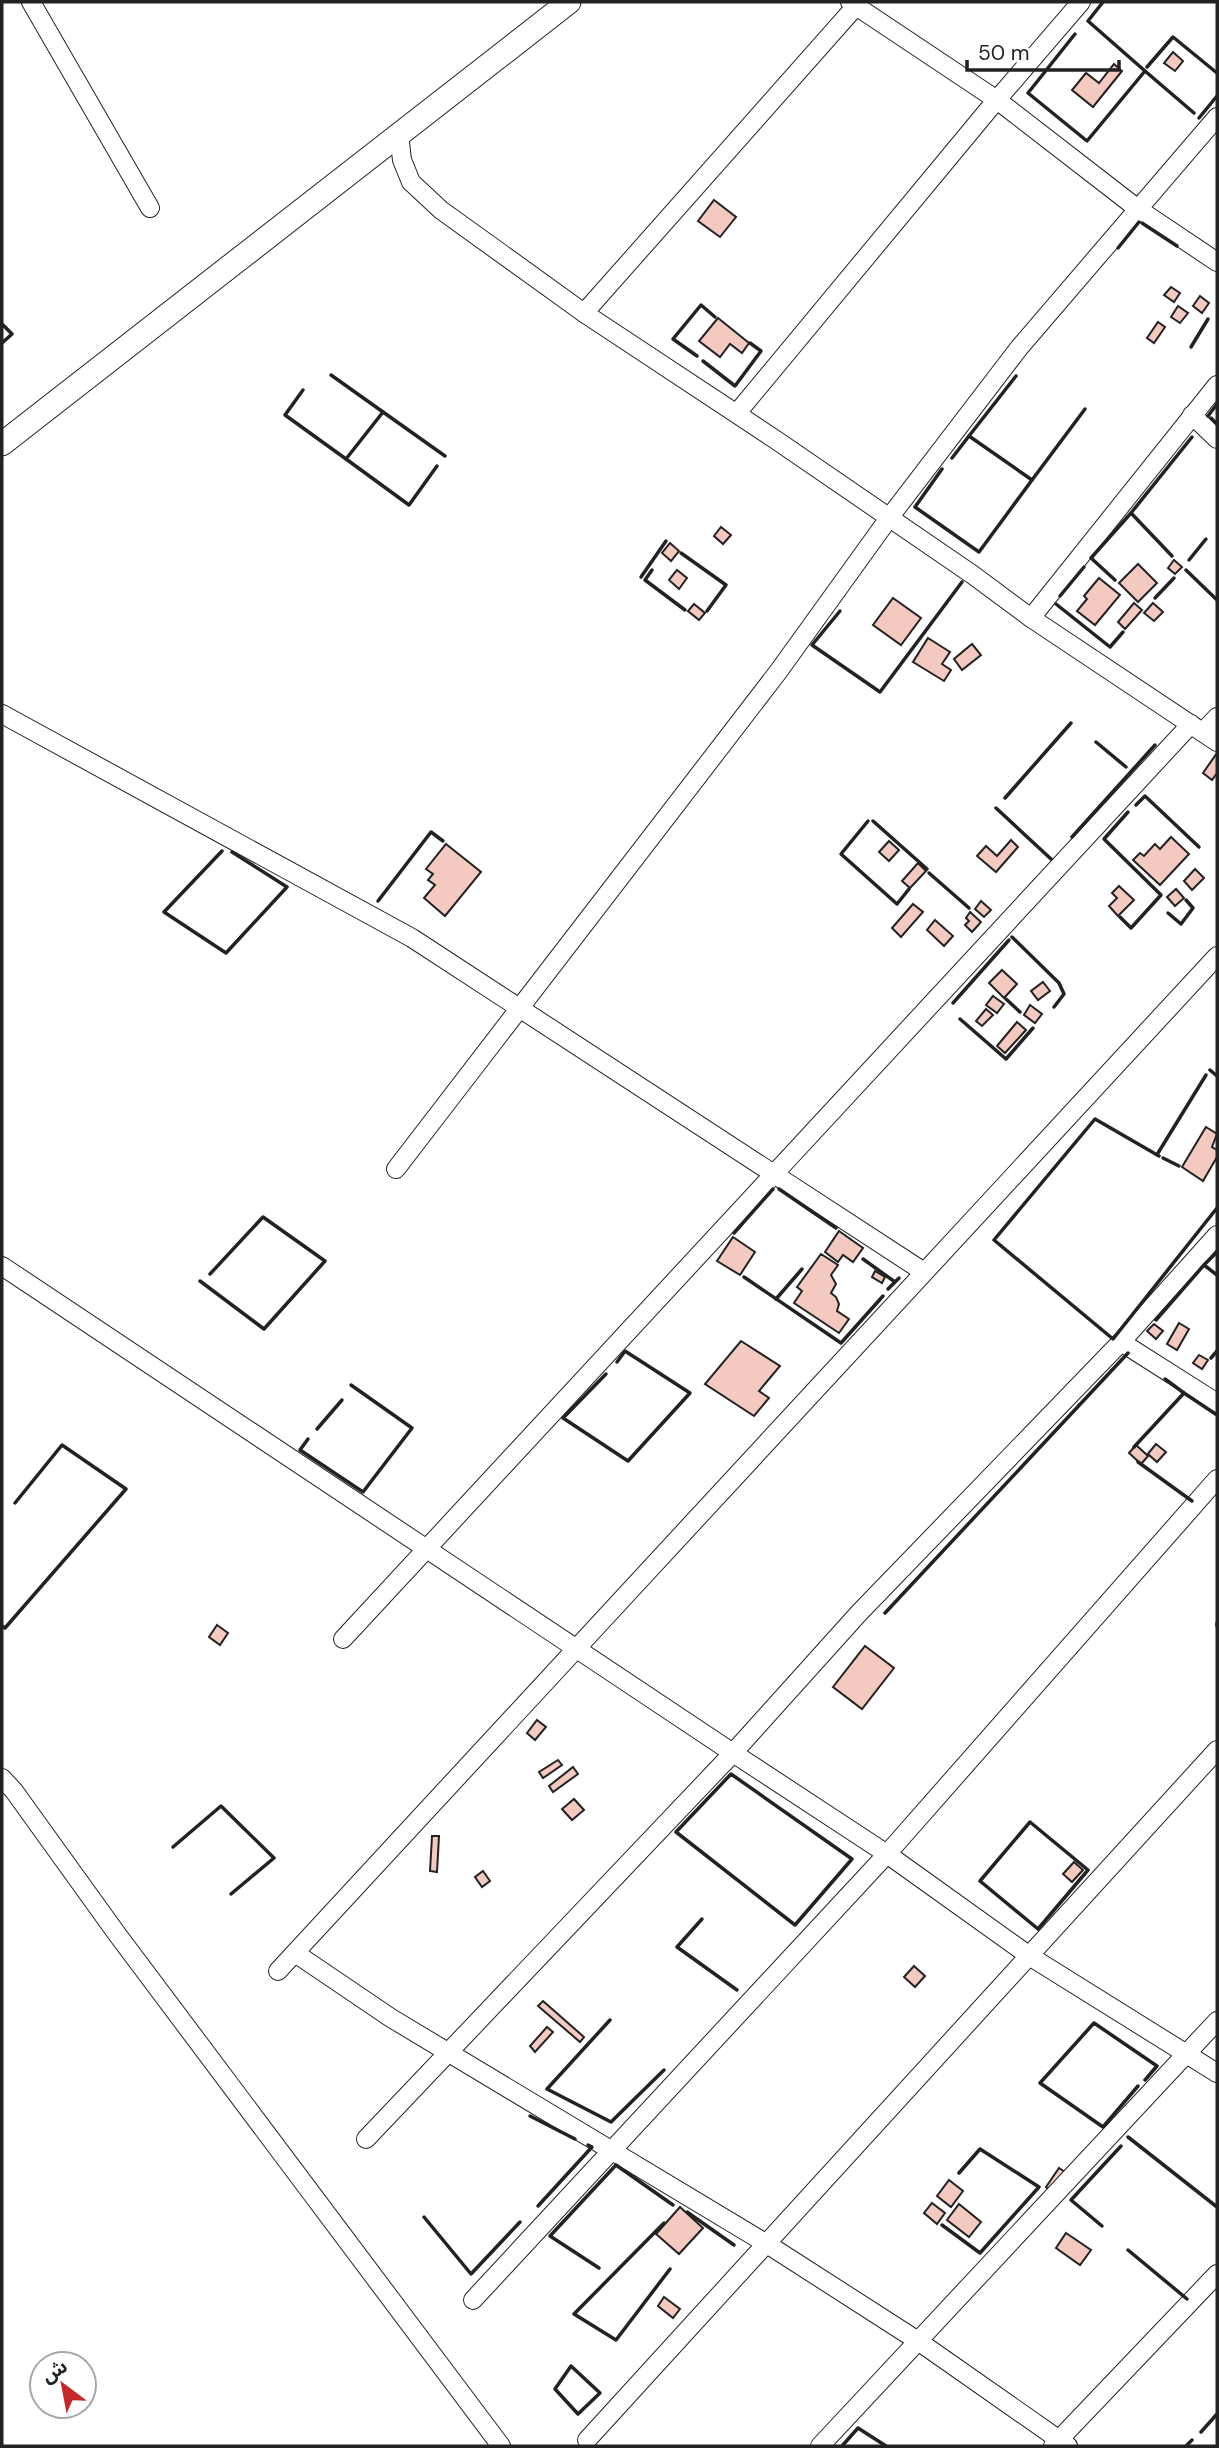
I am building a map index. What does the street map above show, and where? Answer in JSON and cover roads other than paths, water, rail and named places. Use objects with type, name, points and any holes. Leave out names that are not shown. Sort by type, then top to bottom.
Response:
[{"type":"street","points":[[32,2],[150,208]]},
{"type":"street","points":[[2,444],[569,2]]},
{"type":"street","points":[[737,413],[1081,2]]},
{"type":"street","points":[[584,313],[853,4],[997,100],[1138,209],[1217,262]]},
{"type":"street","points":[[396,1169],[778,672],[889,518],[1019,348],[1217,117]]},
{"type":"street","points":[[399,134],[406,172],[424,196],[584,313],[737,413],[1031,618],[1204,732]]},
{"type":"street","points":[[1031,618],[1217,385]]},
{"type":"street","points":[[1192,415],[1217,439]]},
{"type":"street","points":[[2,714],[412,937],[924,1272]]},
{"type":"street","points":[[343,1639],[773,1173],[1217,717]]},
{"type":"street","points":[[278,1971],[1217,956]]},
{"type":"street","points":[[366,2140],[733,1754],[849,1623],[1121,1342],[1217,1235]]},
{"type":"street","points":[[2,1266],[887,1854],[1031,1957],[1217,2073]]},
{"type":"street","points":[[1121,1342],[1217,1403]]},
{"type":"street","points":[[473,2300],[887,1854],[1217,1479]]},
{"type":"street","points":[[587,2440],[1031,1957],[1217,1750]]},
{"type":"street","points":[[2,1778],[501,2446]]},
{"type":"street","points":[[295,1953],[391,2018],[767,2244],[918,2341],[1060,2444],[1217,2274]]},
{"type":"street","points":[[820,2446],[1217,2021]]}]
